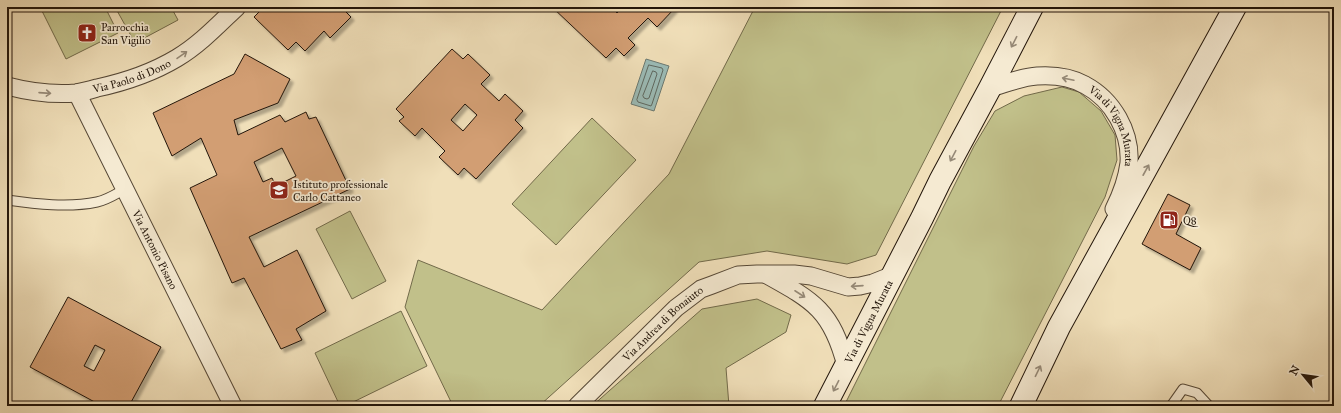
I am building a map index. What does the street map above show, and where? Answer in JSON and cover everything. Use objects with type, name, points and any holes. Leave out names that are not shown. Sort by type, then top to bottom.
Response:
[{"type":"main road","name":"Via di Vigna Murata","points":[[825,406],[940,181],[1032,7]]},
{"type":"main road","name":"Via di Vigna Murata","points":[[1021,406],[1059,327],[1235,7]]},
{"type":"street","name":"Via Paolo di Dono","points":[[7,86],[46,93],[77,93],[151,72],[177,58],[198,43],[237,7]]},
{"type":"street","name":"Via di Vigna Murata","points":[[990,88],[1036,76],[1057,77],[1074,80],[1091,88],[1106,102],[1117,115],[1125,132],[1129,154],[1126,178],[1121,194],[1059,327]]},
{"type":"street","name":"Via Antonio Pisano","points":[[77,93],[233,406]]},
{"type":"street","name":"Via Andrea di Bonaiuto","points":[[577,406],[676,308],[701,289],[738,275],[794,274],[811,276],[848,287],[873,283],[893,275]]},
{"type":"street","name":"Via Andrea di Bonaiuto","points":[[767,275],[797,292],[817,307],[835,332],[846,366]]},
{"type":"lane","points":[[7,200],[41,204],[78,205],[98,202],[125,190]]},
{"type":"lane","points":[[1171,406],[1184,389],[1197,393],[1209,406]]},
{"type":"shaded area","points":[[40,7],[105,7],[118,33],[66,59]]},
{"type":"shaded area","points":[[115,7],[171,7],[178,20],[135,43]]},
{"type":"shaded area","points":[[755,7],[1003,7],[876,255],[847,264],[767,251],[699,262],[539,406],[453,406],[405,307],[418,260],[542,310],[669,174]]},
{"type":"shaded area","points":[[1062,87],[1079,92],[1101,111],[1115,135],[1117,160],[1105,197],[998,406],[844,406],[974,146],[995,111],[1024,96]]},
{"type":"shaded area","points":[[592,118],[636,160],[556,245],[512,204]]},
{"type":"shaded area","points":[[350,211],[386,281],[352,299],[316,229]]},
{"type":"shaded area","points":[[757,299],[791,315],[786,332],[726,368],[729,406],[592,406],[702,309]]},
{"type":"shaded area","points":[[401,311],[427,366],[345,406],[340,406],[315,353]]},
{"type":"water","points":[[646,59],[669,66],[654,111],[631,104]]},
{"type":"building","points":[[264,7],[347,7],[344,10],[351,17],[330,38],[324,31],[305,51],[296,42],[288,50],[254,17]]},
{"type":"building","points":[[552,7],[611,7],[617,13],[623,7],[672,7],[674,9],[657,27],[648,18],[628,38],[635,45],[624,56],[616,48],[606,58]]},
{"type":"building","points":[[452,49],[463,59],[468,54],[490,75],[481,84],[499,101],[505,94],[523,111],[515,120],[523,128],[476,179],[464,168],[458,175],[439,157],[445,151],[422,128],[415,136],[399,121],[404,117],[396,109]],"holes":[[[465,104],[477,115],[463,131],[451,120]]]},
{"type":"building","points":[[245,54],[290,79],[278,103],[234,120],[238,135],[280,115],[285,122],[306,112],[309,119],[316,117],[350,189],[249,237],[264,267],[297,250],[326,311],[296,329],[302,340],[281,349],[244,278],[232,283],[190,188],[217,175],[201,138],[172,156],[153,113],[234,74]],"holes":[[[282,148],[296,176],[276,186],[272,178],[263,182],[254,162]]]},
{"type":"building","name":"Q8","points":[[1168,194],[1190,205],[1176,234],[1201,248],[1190,270],[1142,244]]},
{"type":"building","points":[[68,297],[161,347],[129,406],[102,406],[30,367]],"holes":[[[95,345],[105,350],[94,371],[84,366]]]},
{"type":"place","name":"Parrocchia San Vigilio","points":[[87,33]]},
{"type":"place","name":"Istituto professionale Carlo Cattaneo","points":[[279,190]]},
{"type":"place","name":"Q8","points":[[1169,220]]}]
